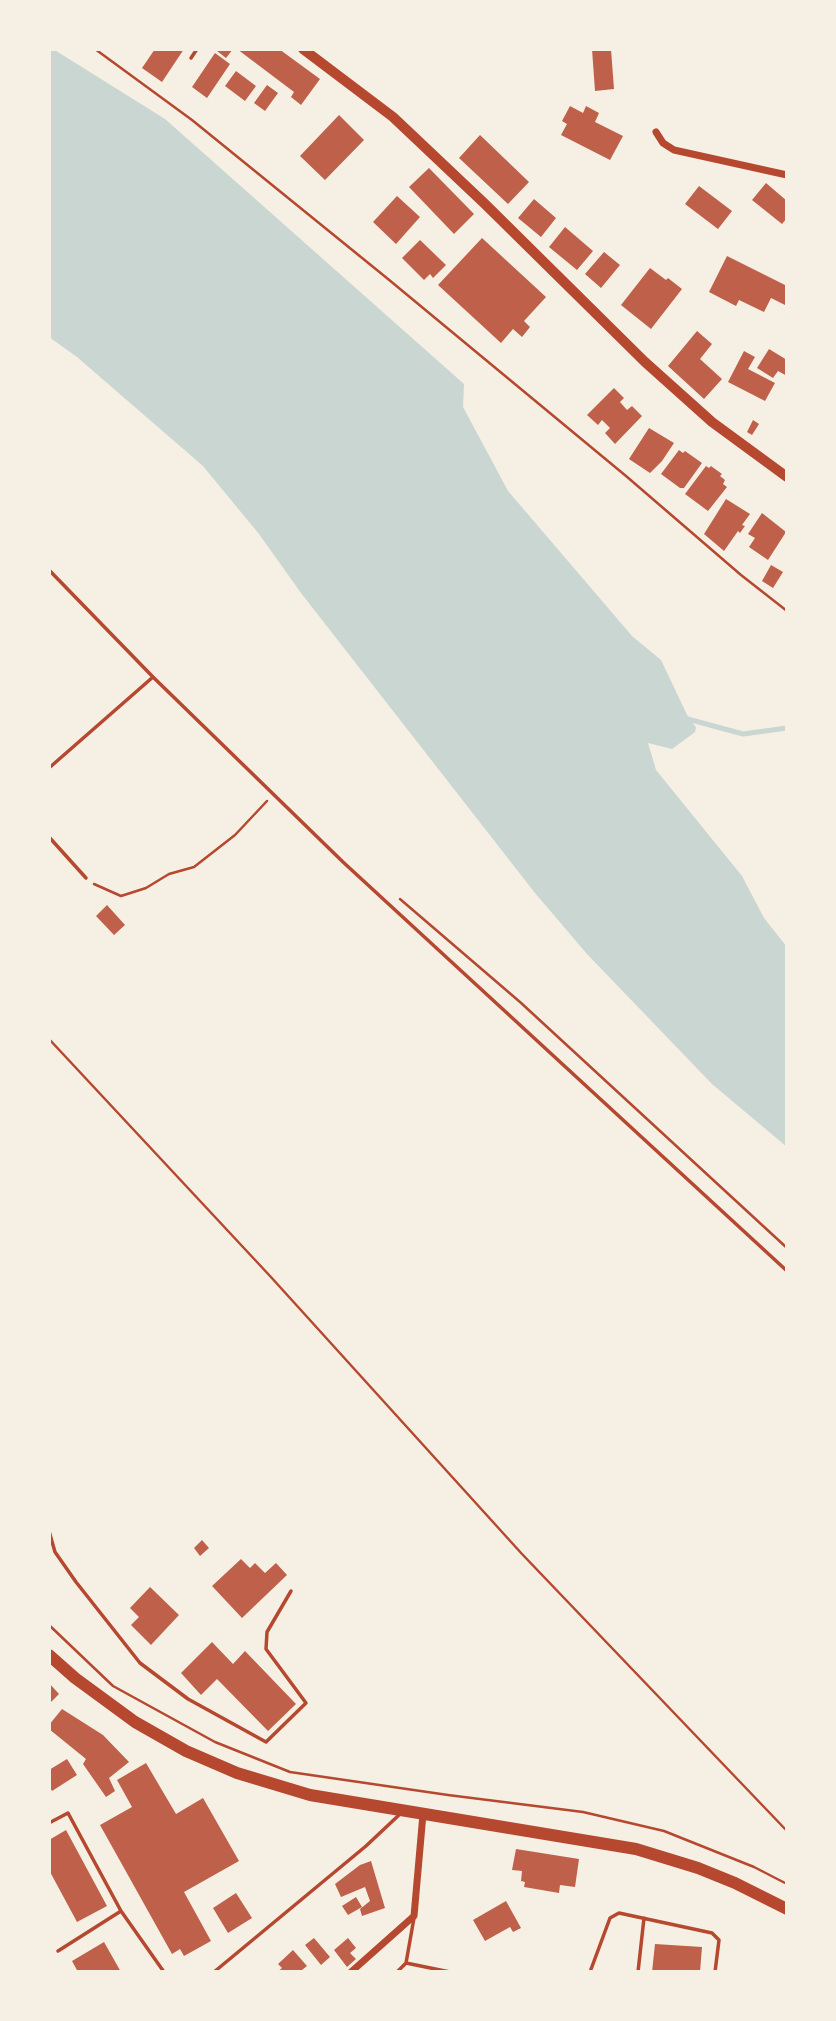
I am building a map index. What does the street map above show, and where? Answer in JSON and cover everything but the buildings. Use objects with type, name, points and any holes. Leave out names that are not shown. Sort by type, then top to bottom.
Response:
[{"type":"main road","points":[[303,49],[393,117],[645,362],[712,422],[786,475]]},
{"type":"main road","points":[[49,1655],[75,1678],[135,1722],[186,1751],[237,1773],[310,1795],[611,1844],[657,1854],[735,1883],[787,1909]]},
{"type":"street","points":[[656,132],[663,143],[674,150],[787,175]]},
{"type":"street","points":[[351,1972],[414,1916],[423,1814]]},
{"type":"lane","points":[[191,58],[197,49]]},
{"type":"lane","points":[[49,570],[153,677],[343,862],[787,1271]]},
{"type":"lane","points":[[49,768],[153,677]]},
{"type":"lane","points":[[49,837],[86,878]]},
{"type":"lane","points":[[49,1531],[55,1552],[140,1663],[188,1699],[266,1742],[306,1703],[266,1648],[267,1632],[291,1591]]},
{"type":"lane","points":[[214,1972],[366,1846],[403,1811]]},
{"type":"lane","points":[[49,1823],[68,1813],[121,1912],[164,1972]]},
{"type":"lane","points":[[58,1951],[121,1912]]},
{"type":"lane","points":[[590,1972],[610,1918],[618,1913],[712,1933],[719,1940],[715,1972]]},
{"type":"lane","points":[[397,1972],[406,1963],[414,1916]]},
{"type":"lane","points":[[638,1972],[644,1918]]},
{"type":"lane","points":[[406,1963],[450,1972]]},
{"type":"path","points":[[95,49],[192,120],[388,279],[787,611]]},
{"type":"path","points":[[86,878],[98,887],[121,896],[146,888],[169,874],[194,867],[235,835],[259,810]]},
{"type":"path","points":[[394,893],[520,1002],[787,1248]]},
{"type":"path","points":[[49,1039],[270,1276],[522,1555],[787,1831]]},
{"type":"path","points":[[49,1625],[113,1686],[215,1742],[290,1772],[583,1812],[664,1831],[754,1867],[787,1884]]},
{"type":"shaded area","points":[[49,49],[165,119],[464,384],[463,407],[508,491],[632,636],[661,660],[689,719],[696,727],[695,732],[672,749],[648,743],[656,770],[742,876],[764,918],[787,947],[787,1147],[712,1084],[587,954],[535,893],[301,593],[259,534],[203,466],[77,357],[49,337]]},
{"type":"waterway","points":[[684,718],[743,734],[787,728]]}]
